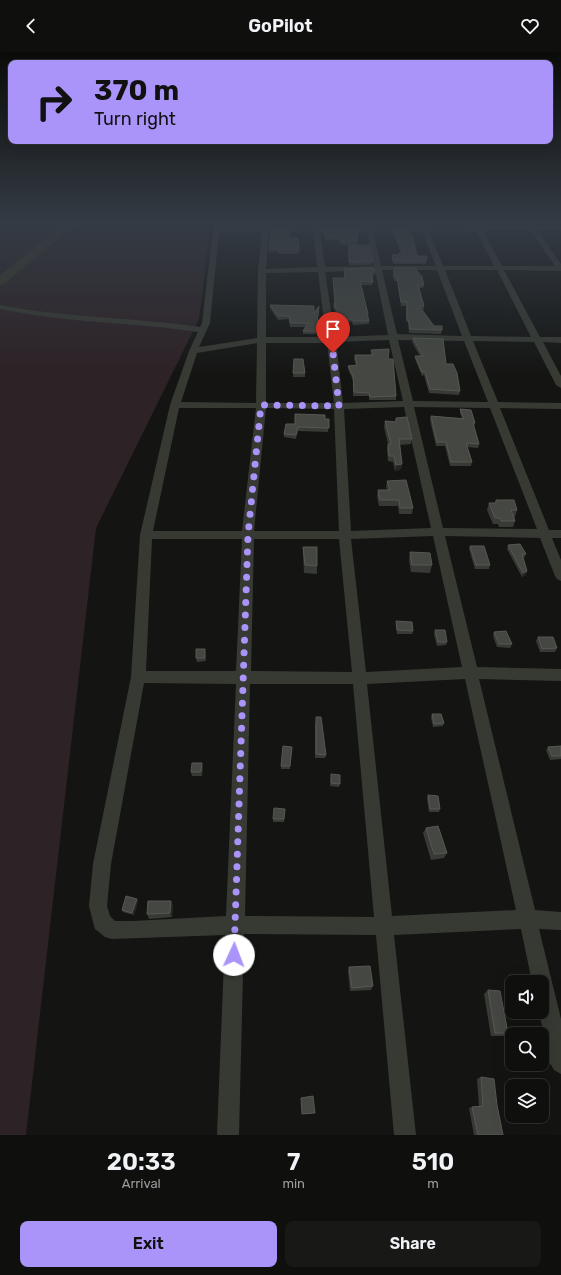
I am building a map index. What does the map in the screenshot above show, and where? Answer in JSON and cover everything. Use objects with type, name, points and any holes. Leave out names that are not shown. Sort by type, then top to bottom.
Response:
[{"type":"street","points":[[212,273],[206,323],[193,351],[174,405],[146,535],[138,677],[102,864],[98,906],[102,922],[112,930],[133,930],[235,925],[384,926],[528,920],[561,921]]},
{"type":"street","points":[[228,1135],[248,535],[261,405],[262,273]]},
{"type":"street","points":[[321,273],[339,406],[345,535],[405,1135]]},
{"type":"street","points":[[380,273],[393,337],[561,1063]]},
{"type":"street","points":[[443,273],[561,576]]},
{"type":"street","points":[[502,273],[561,385]]},
{"type":"street","points":[[0,307],[58,316],[174,325],[202,330]]},
{"type":"street","points":[[193,351],[262,340],[331,340],[393,337],[561,340]]},
{"type":"street","points":[[174,405],[339,406],[409,404],[561,406]]},
{"type":"street","points":[[146,535],[345,535],[438,532],[561,534]]},
{"type":"street","points":[[138,677],[360,678],[471,673],[561,676]]},
{"type":"shaded area","points":[[0,273],[205,273],[199,319],[96,528],[26,1135],[0,1135]]},
{"type":"building","points":[[344,273],[371,273],[373,282],[360,281],[369,321],[340,319],[334,303],[333,278],[345,278]]},
{"type":"building","points":[[394,273],[419,273],[422,277],[424,285],[418,285],[424,306],[419,306],[434,326],[442,326],[442,330],[410,329],[407,319],[407,302],[401,302],[397,277],[394,277]]},
{"type":"building","points":[[270,305],[314,306],[314,313],[319,306],[316,331],[303,331],[308,323],[290,323],[289,316],[278,316]]},
{"type":"building","points":[[413,338],[443,339],[446,364],[453,364],[457,373],[460,391],[430,389],[425,372],[422,372],[415,356],[423,356]]},
{"type":"building","points":[[389,349],[388,359],[393,359],[396,396],[370,397],[369,393],[354,392],[353,376],[348,366],[357,365],[355,355],[373,355],[371,350]]},
{"type":"building","points":[[294,359],[303,359],[305,373],[293,373]]},
{"type":"building","points":[[460,409],[471,410],[475,423],[473,423],[479,444],[466,443],[472,462],[451,462],[446,442],[437,442],[431,416],[464,419]]},
{"type":"building","points":[[295,414],[325,415],[325,419],[329,419],[329,428],[298,427],[296,435],[284,434],[286,424],[295,424]]},
{"type":"building","points":[[407,417],[412,439],[399,439],[402,464],[396,465],[394,456],[389,456],[388,444],[391,444],[385,421],[396,422],[396,418]]},
{"type":"building","points":[[406,480],[413,508],[400,508],[399,500],[380,500],[378,490],[390,490],[387,481]]},
{"type":"building","points":[[496,500],[514,500],[517,510],[511,510],[515,521],[501,521],[500,518],[495,518],[489,503],[496,503]]},
{"type":"building","points":[[520,544],[526,554],[522,554],[527,571],[523,573],[508,545]]},
{"type":"building","points":[[470,546],[484,546],[490,565],[476,565]]},
{"type":"building","points":[[303,547],[317,547],[317,566],[305,565]]},
{"type":"building","points":[[410,552],[430,553],[432,565],[412,565]]},
{"type":"building","points":[[396,621],[412,622],[413,631],[397,630]]},
{"type":"building","points":[[435,630],[445,630],[447,642],[438,642]]},
{"type":"building","points":[[506,631],[512,644],[499,644],[494,632]]},
{"type":"building","points":[[538,637],[553,637],[557,648],[542,649]]},
{"type":"building","points":[[196,649],[205,649],[205,658],[196,658]]},
{"type":"building","points":[[432,714],[441,714],[444,723],[434,724]]},
{"type":"building","points":[[316,717],[321,717],[326,755],[316,754]]},
{"type":"building","points":[[283,746],[292,747],[290,766],[281,766]]},
{"type":"building","points":[[561,746],[561,756],[552,756],[548,747]]},
{"type":"building","points":[[192,763],[202,763],[201,772],[191,772]]},
{"type":"building","points":[[331,774],[340,775],[340,784],[331,783]]},
{"type":"building","points":[[428,795],[438,796],[440,809],[430,809]]},
{"type":"building","points":[[274,808],[285,809],[284,819],[273,819]]},
{"type":"building","points":[[438,826],[447,853],[434,854],[426,828]]},
{"type":"building","points":[[126,896],[137,899],[132,913],[122,910]]},
{"type":"building","points":[[148,901],[171,901],[170,913],[147,914]]},
{"type":"building","points":[[370,966],[373,986],[352,988],[349,967]]},
{"type":"building","points":[[488,990],[500,991],[507,1027],[505,1027],[505,1033],[495,1033]]},
{"type":"building","points":[[481,1077],[494,1079],[503,1135],[478,1135],[472,1107],[483,1106]]},
{"type":"building","points":[[313,1096],[315,1113],[302,1114],[301,1098]]},
{"type":"waterway","points":[[0,281],[11,273]]},
{"type":"route","points":[[234,955],[248,535],[261,405],[339,406],[333,353]]}]
